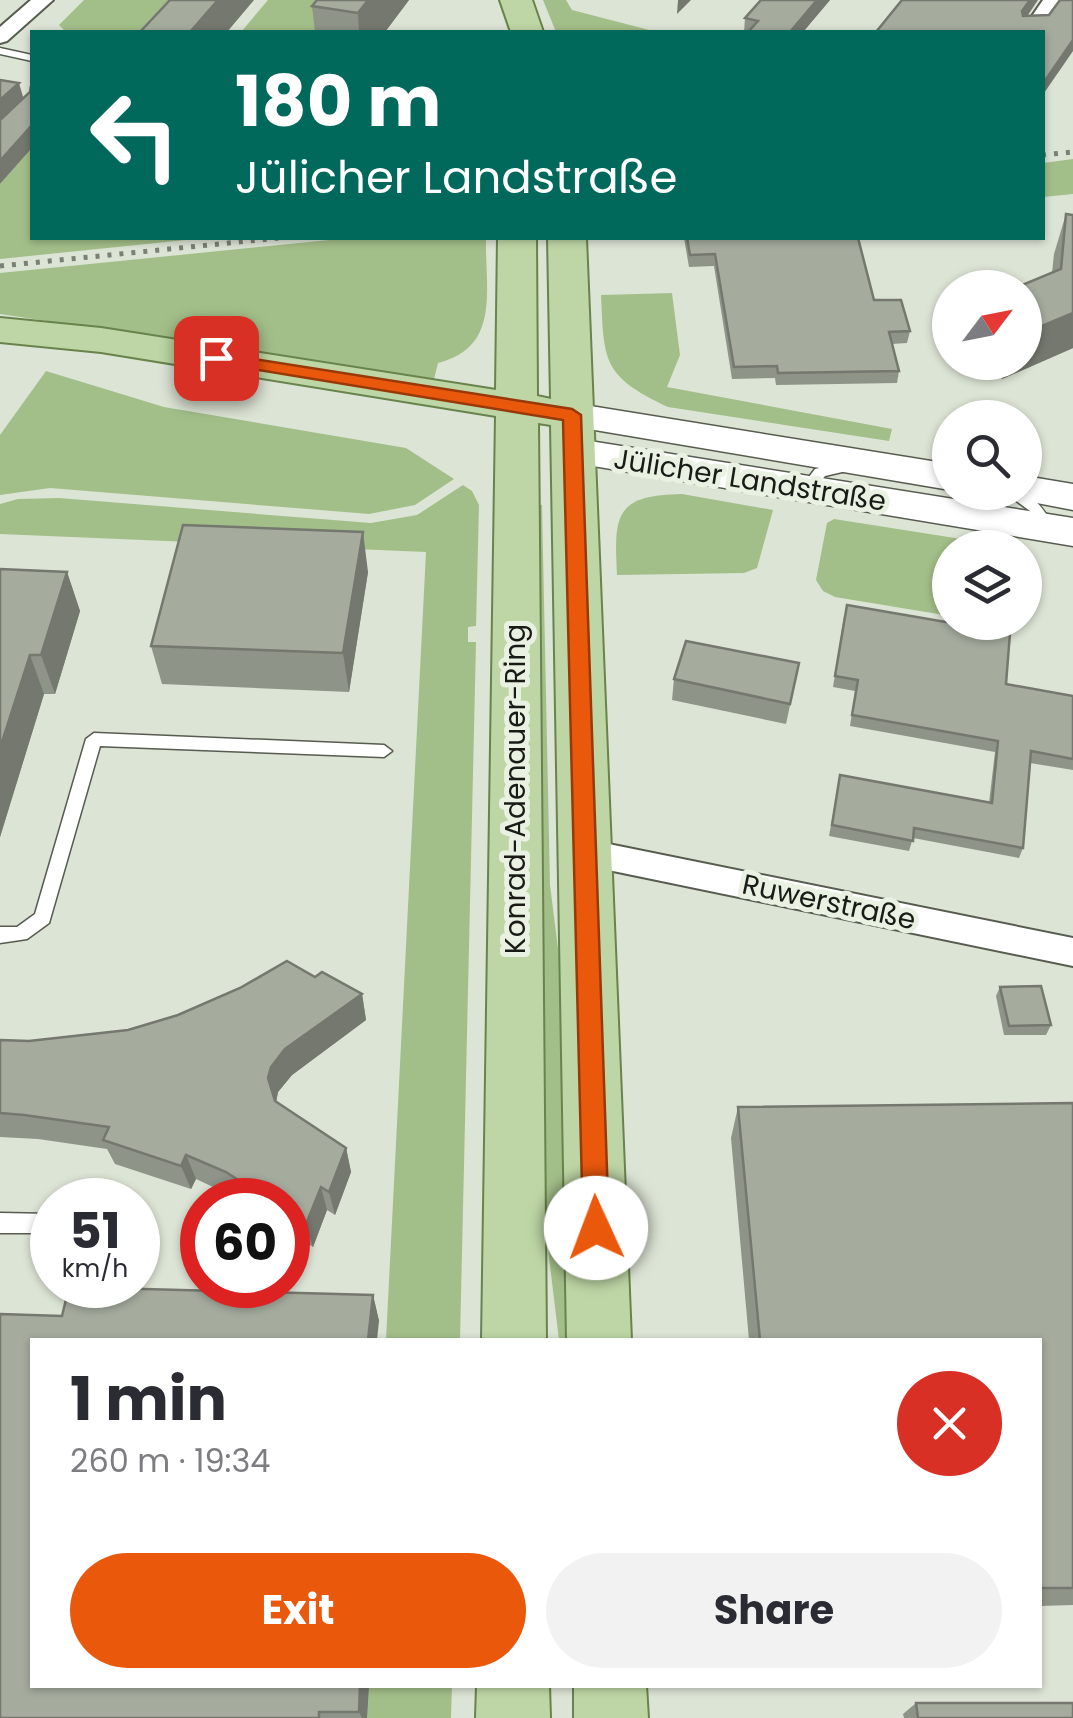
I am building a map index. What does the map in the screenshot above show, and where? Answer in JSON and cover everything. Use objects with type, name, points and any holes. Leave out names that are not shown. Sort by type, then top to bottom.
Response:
[{"type":"main road","points":[[498,12],[524,30]]},
{"type":"main road","name":"Konrad-Adenauer-Ring","points":[[514,1338],[518,240]]},
{"type":"main road","points":[[567,240],[599,1338]]},
{"type":"main road","name":"Jülicher Landstraße","points":[[10,332],[82,363],[173,386],[865,463],[932,474]]},
{"type":"main road","name":"Jülicher Landstraße","points":[[572,433],[807,489],[1060,530]]},
{"type":"main road","points":[[1042,492],[1073,497]]},
{"type":"main road","points":[[513,1688],[513,1718]]},
{"type":"main road","points":[[610,1688],[611,1718]]},
{"type":"street","points":[[0,37],[43,0]]},
{"type":"street","points":[[1033,30],[1053,0]]},
{"type":"street","name":"Ruwerstraße","points":[[584,852],[1073,954]]},
{"type":"lane","points":[[0,51],[30,58]]},
{"type":"lane","points":[[807,489],[820,472],[865,463]]},
{"type":"lane","points":[[1038,510],[1060,530]]},
{"type":"lane","points":[[0,935],[22,934],[44,918],[94,739],[384,751]]},
{"type":"lane","points":[[0,1223],[30,1224]]},
{"type":"green space","points":[[84,0],[208,0],[181,30],[64,30],[59,25]]},
{"type":"green space","points":[[268,0],[361,0],[338,30],[243,30]]},
{"type":"green space","points":[[543,0],[566,0],[572,10],[649,30],[555,30]]},
{"type":"green space","points":[[30,150],[30,240],[185,240],[0,259],[0,184]]},
{"type":"green space","points":[[1073,159],[1073,194],[1045,197],[1045,163]]},
{"type":"green space","points":[[329,240],[486,240],[487,296],[481,330],[458,355],[438,363],[434,379],[0,314],[0,273]]},
{"type":"green space","points":[[672,293],[680,355],[667,387],[892,429],[889,441],[668,407],[630,386],[611,364],[606,351],[601,295]]},
{"type":"green space","points":[[46,371],[164,407],[406,448],[454,479],[415,505],[369,514],[50,488],[0,495],[0,435]]},
{"type":"green space","points":[[463,485],[472,491],[479,505],[476,626],[468,627],[468,642],[476,642],[460,1338],[386,1338],[426,552],[0,534],[0,504],[18,499],[59,498],[371,523],[417,515]]},
{"type":"green space","points":[[682,494],[773,510],[757,568],[744,573],[617,575],[616,538],[623,513],[643,499]]},
{"type":"green space","points":[[534,504],[542,505],[550,885],[567,1020],[573,1338],[559,1338],[540,1183]]},
{"type":"green space","points":[[834,519],[932,534],[932,613],[835,597],[823,591],[816,580],[827,523]]},
{"type":"green space","points":[[369,1688],[452,1688],[451,1718],[367,1718]]},
{"type":"building","points":[[170,0],[218,0],[192,30],[142,30]]},
{"type":"building","points":[[317,0],[368,0],[358,13],[312,6]]},
{"type":"building","points":[[761,0],[817,0],[792,30],[750,30],[758,21],[745,18]]},
{"type":"building","points":[[902,0],[1030,0],[1023,16],[1049,15],[1060,0],[1073,0],[1073,40],[1045,81],[1045,30],[878,30]]},
{"type":"building","points":[[0,80],[19,83],[0,100]]},
{"type":"building","points":[[30,92],[30,127],[0,161],[0,120]]},
{"type":"building","points":[[1066,214],[1073,215],[1073,313],[1042,326],[1042,277],[1061,269]]},
{"type":"building","points":[[687,240],[859,240],[874,300],[901,300],[910,331],[889,332],[899,371],[778,373],[777,366],[734,367],[715,254],[690,255]]},
{"type":"building","points":[[183,525],[363,532],[343,653],[151,646]]},
{"type":"building","points":[[0,569],[67,572],[41,655],[30,655],[0,748]]},
{"type":"building","points":[[847,605],[932,620],[932,640],[1009,640],[1006,684],[1073,696],[1073,759],[1031,751],[1023,848],[914,828],[913,841],[832,825],[840,775],[992,803],[998,741],[852,715],[858,680],[835,676]]},
{"type":"building","points":[[686,641],[799,663],[790,704],[674,679]]},
{"type":"building","points":[[287,961],[315,977],[322,972],[362,994],[285,1049],[268,1078],[275,1101],[346,1148],[329,1192],[321,1187],[310,1214],[310,1178],[235,1178],[186,1155],[181,1166],[103,1140],[109,1127],[0,1113],[0,1040],[29,1041],[128,1030],[178,1015],[240,988]]},
{"type":"building","points":[[1041,986],[1051,1025],[1009,1026],[1000,987]]},
{"type":"building","points":[[1073,1103],[1073,1588],[1042,1588],[1042,1338],[760,1338],[738,1107]]},
{"type":"building","points":[[160,1289],[180,1290],[180,1308],[310,1308],[310,1293],[373,1295],[368,1338],[30,1338],[30,1688],[360,1688],[359,1712],[319,1712],[319,1718],[0,1718],[0,1314],[62,1316],[64,1308],[160,1308]]},
{"type":"building","points":[[916,1703],[1073,1703],[1073,1718],[918,1718]]},
{"type":"railway","points":[[1045,155],[1073,152]]},
{"type":"railway","points":[[0,266],[259,240]]},
{"type":"route","points":[[216,358],[572,415],[596,1228]]}]
